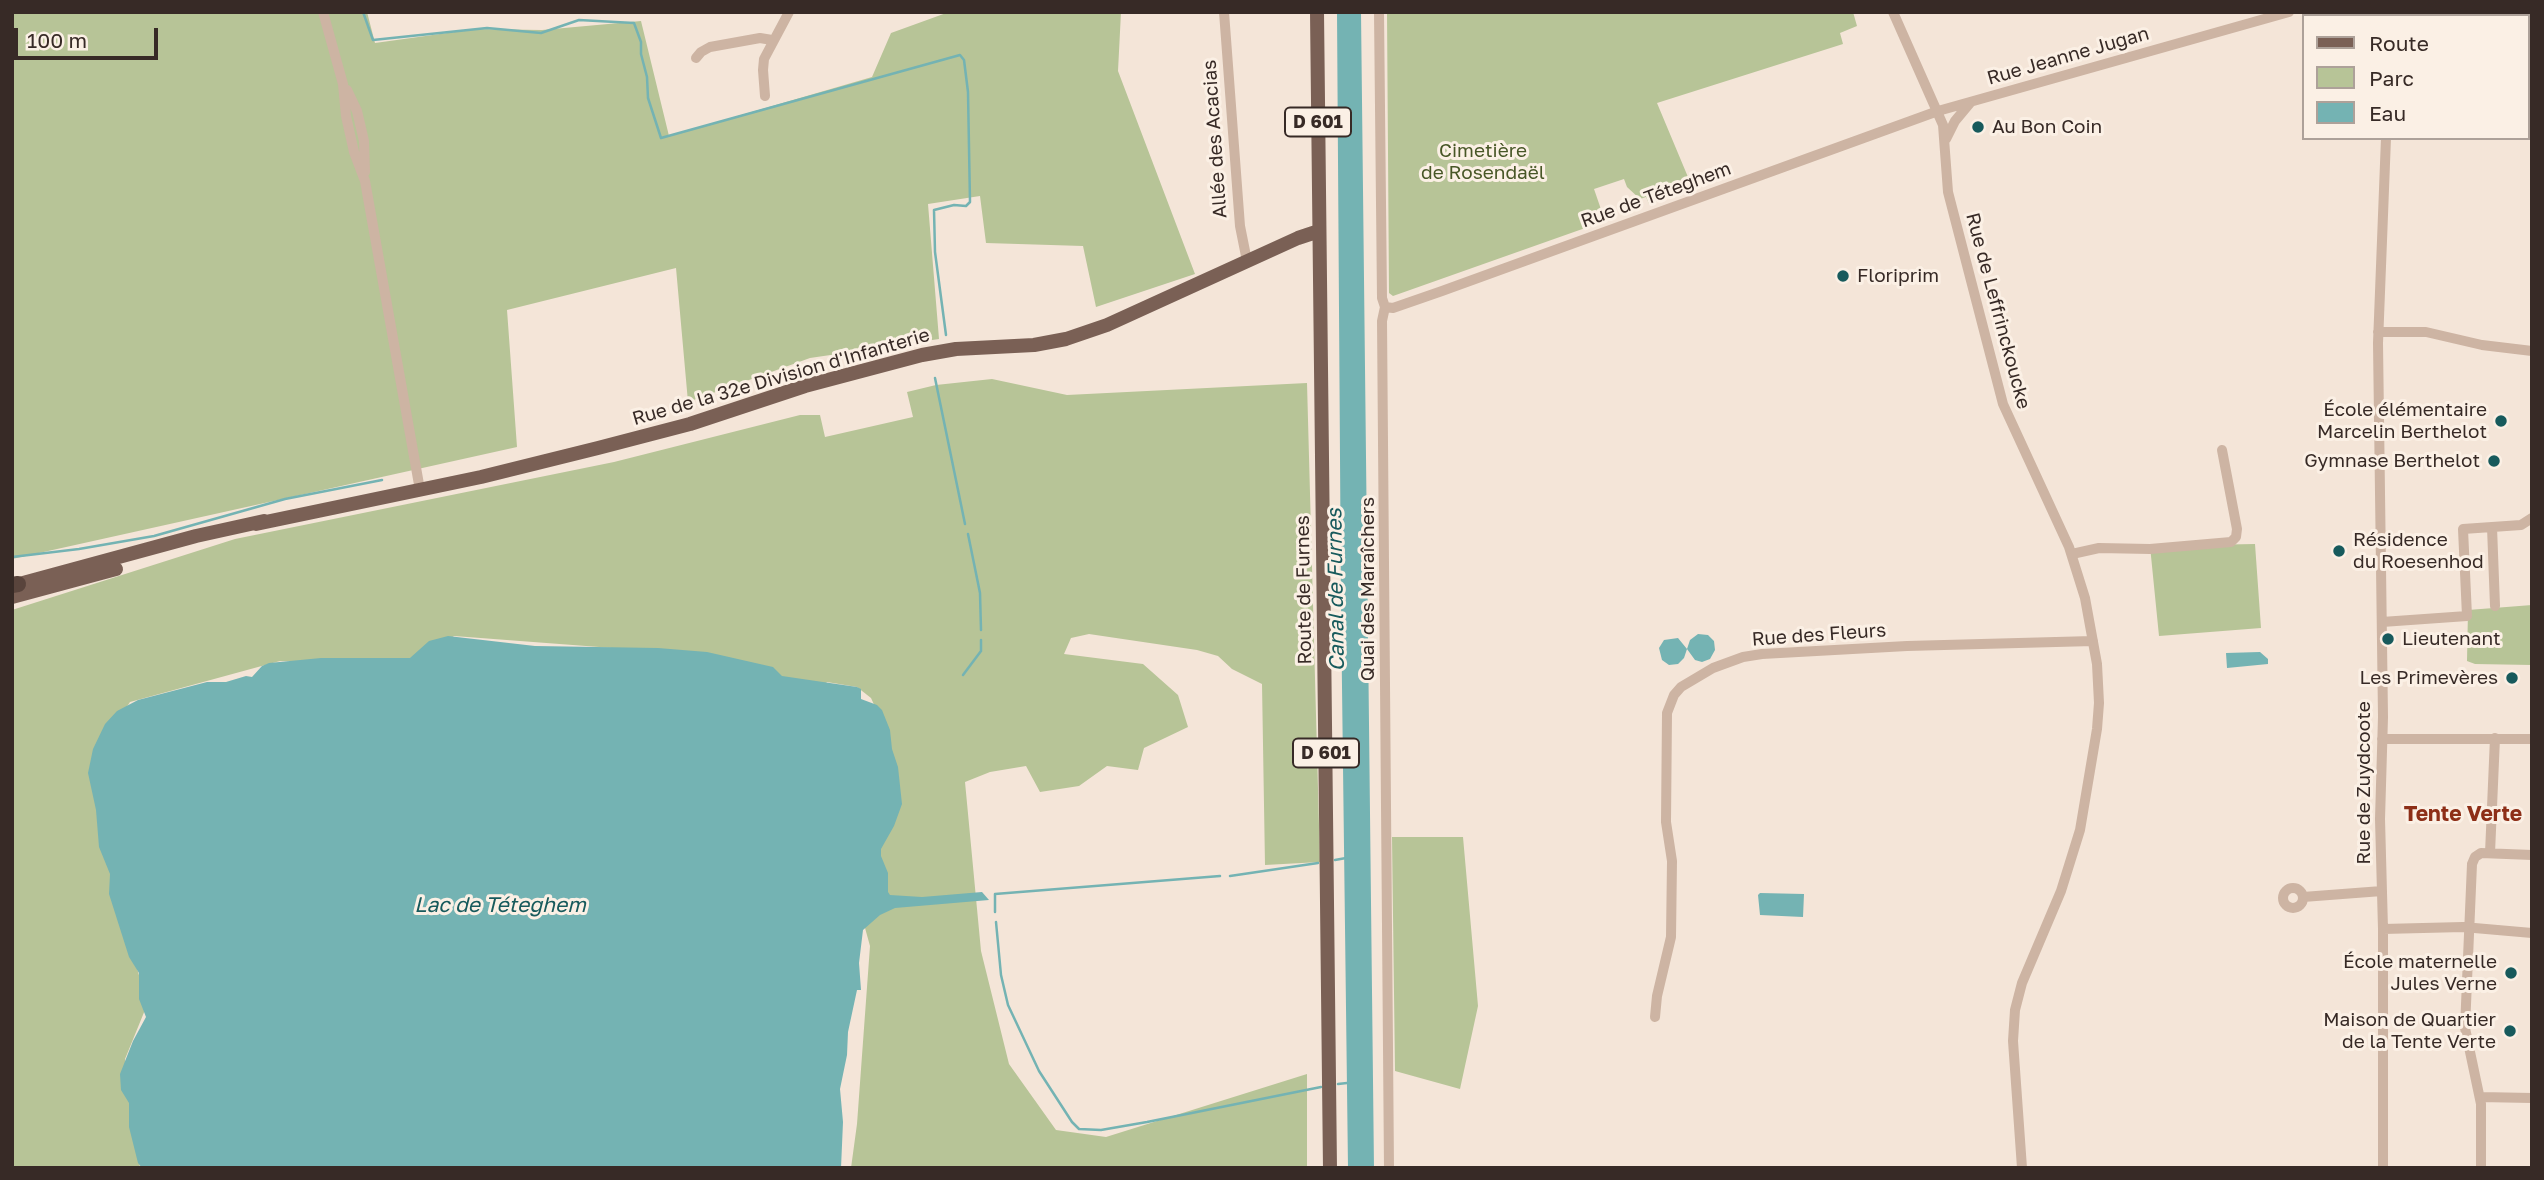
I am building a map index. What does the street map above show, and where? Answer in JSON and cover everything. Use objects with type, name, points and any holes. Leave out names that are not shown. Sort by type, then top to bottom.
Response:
[{"type":"main road","name":"Route de Furnes","points":[[1317,12],[1330,1168]]},
{"type":"main road","name":"Rue de la 32e Division d'Infanterie","points":[[14,588],[196,536],[256,524],[352,497],[420,486],[462,473],[528,464],[680,427],[790,391],[912,358],[956,349],[1034,345],[1066,340],[1116,322],[1319,231]]},
{"type":"street","points":[[323,12],[342,78],[359,119],[366,150],[365,181],[420,486]]},
{"type":"street","points":[[765,96],[763,66],[772,40],[789,12]]},
{"type":"street","name":"Allée des Acacias","points":[[1224,12],[1240,226],[1247,261]]},
{"type":"street","name":"Quai des Maraîchers","points":[[1379,12],[1381,298],[1385,307],[1382,321],[1389,1168]]},
{"type":"street","name":"Rue de Leffrinckoucke","points":[[1893,12],[1944,129],[1948,192],[2005,411],[2071,554],[2085,598],[2098,679],[2099,710],[2082,820],[2070,864],[2025,976],[2015,1010],[2013,1041],[2022,1168]]},
{"type":"street","name":"Rue Jeanne Jugan","points":[[1938,111],[2289,12]]},
{"type":"street","points":[[696,58],[710,47],[760,38],[772,40]]},
{"type":"street","points":[[1944,148],[1952,125],[1971,102]]},
{"type":"street","name":"Rue de Téteghem","points":[[1385,307],[1393,308],[1938,111]]},
{"type":"street","name":"Rue de Zuydcoote","points":[[2383,1168],[2383,929],[2379,819],[2382,622],[2378,332],[2386,140]]},
{"type":"street","points":[[2378,332],[2426,332],[2482,345],[2532,351]]},
{"type":"street","points":[[2071,554],[2099,548],[2150,549],[2232,542],[2237,536],[2237,529],[2222,450]]},
{"type":"street","points":[[2382,622],[2467,617],[2463,529],[2521,525],[2532,518]]},
{"type":"street","points":[[2492,527],[2495,606]]},
{"type":"street","name":"Rue des Fleurs","points":[[1656,1017],[1657,996],[1671,937],[1671,856],[1666,822],[1667,713],[1674,695],[1681,687],[1713,668],[1743,657],[1762,654],[2093,641]]},
{"type":"street","points":[[2490,853],[2495,738]]},
{"type":"street","points":[[2382,739],[2532,739]]},
{"type":"street","points":[[2482,1168],[2480,1097],[2465,1031],[2473,861],[2479,854],[2532,855]]},
{"type":"street","points":[[2303,897],[2382,891]]},
{"type":"street","points":[[2383,929],[2469,928],[2532,933]]},
{"type":"street","points":[[2480,1097],[2532,1098]]},
{"type":"street","name":"Rue de Zuydcoote","points":[[2375,1168],[2383,1134]]},
{"type":"green space","points":[[12,12],[367,12],[375,43],[476,29],[542,30],[641,21],[669,136],[872,77],[891,33],[949,12],[1121,12],[1118,71],[1195,274],[1096,307],[1083,246],[986,243],[980,196],[928,204],[939,339],[810,358],[688,402],[676,268],[507,310],[517,447],[12,559]]},
{"type":"green space","name":"Cimetière de Rosendaël","points":[[1387,12],[1853,12],[1857,26],[1840,33],[1843,44],[1657,103],[1693,189],[1649,204],[1646,197],[1640,199],[1627,187],[1624,179],[1594,189],[1605,221],[1393,296],[1389,293]]},
{"type":"green space","points":[[992,379],[1067,395],[1307,383],[1320,862],[1265,865],[1262,684],[1232,669],[1218,656],[1197,650],[1089,634],[1071,638],[1064,654],[1143,664],[1178,695],[1188,727],[1144,748],[1138,770],[1107,766],[1079,786],[1040,792],[1026,766],[990,772],[965,782],[981,951],[1009,1064],[1056,1130],[1106,1137],[1307,1074],[1307,1168],[851,1168],[857,1124],[870,946],[862,917],[882,722],[871,698],[857,687],[827,682],[783,733],[718,656],[454,636],[418,663],[280,661],[130,702],[91,762],[112,875],[147,1005],[125,1059],[140,1168],[12,1168],[12,610],[235,539],[614,462],[800,415],[820,415],[825,437],[913,417],[907,392],[936,385]]},
{"type":"green space","points":[[2255,544],[2261,628],[2159,636],[2150,546]]},
{"type":"green space","points":[[2532,605],[2532,665],[2475,664],[2467,661],[2468,610]]},
{"type":"green space","points":[[1392,837],[1463,837],[1478,1006],[1460,1089],[1395,1071]]},
{"type":"water","points":[[1337,12],[1361,12],[1374,1168],[1348,1168]]},
{"type":"water","points":[[1698,634],[1708,635],[1714,641],[1715,650],[1710,659],[1702,662],[1695,660],[1687,649],[1690,640]]},
{"type":"water","name":"Lac de Téteghem","points":[[448,636],[535,646],[658,648],[707,652],[773,667],[782,676],[857,687],[861,689],[861,699],[877,705],[882,710],[890,730],[898,767],[902,804],[881,849],[888,873],[888,892],[890,895],[922,897],[982,892],[989,900],[895,908],[880,915],[863,930],[859,963],[861,990],[857,990],[848,1032],[847,1055],[840,1089],[843,1122],[841,1168],[142,1168],[138,1163],[129,1127],[129,1103],[121,1090],[120,1074],[146,1017],[139,999],[139,973],[129,957],[109,894],[110,874],[99,847],[96,810],[88,773],[93,749],[105,724],[117,711],[138,700],[207,682],[252,677],[262,666],[269,663],[321,658],[410,658],[429,641]]},
{"type":"water","points":[[1678,638],[1687,649],[1678,664],[1669,665],[1662,660],[1659,648],[1664,640]]},
{"type":"water","points":[[2260,652],[2268,659],[2268,664],[2227,668],[2226,653]]},
{"type":"water","points":[[1760,893],[1804,894],[1803,917],[1760,915]]},
{"type":"waterway","points":[[363,12],[373,40],[487,28],[541,33],[579,20],[634,23],[641,42],[648,98],[661,138],[960,55],[964,60],[968,92],[970,202],[966,206],[954,205],[934,210],[935,252],[946,335]]},
{"type":"waterway","points":[[935,378],[965,524]]},
{"type":"waterway","points":[[12,557],[154,536],[285,499],[382,480]]},
{"type":"waterway","points":[[968,534],[980,593],[981,630]]},
{"type":"waterway","points":[[963,675],[981,651],[981,640]]},
{"type":"waterway","points":[[1335,860],[1346,858]]},
{"type":"waterway","points":[[1230,876],[1318,863]]},
{"type":"waterway","points":[[995,912],[995,894],[1220,876]]},
{"type":"waterway","points":[[996,922],[1001,975],[1008,1005],[1039,1071],[1079,1129],[1101,1130],[1321,1087]]},
{"type":"waterway","points":[[1338,1084],[1347,1083]]},
{"type":"place","name":"Au Bon Coin","points":[[1978,127]]},
{"type":"place","name":"Floriprim","points":[[1843,276]]},
{"type":"place","name":"École élémentaire Marcelin Berthelot","points":[[2501,421]]},
{"type":"place","name":"Gymnase Berthelot","points":[[2494,461]]},
{"type":"place","name":"Résidence du Roesenhod","points":[[2339,551]]},
{"type":"place","name":"Lieutenant","points":[[2388,639]]},
{"type":"place","name":"Les Primevères","points":[[2512,678]]},
{"type":"place","name":"École maternelle Jules Verne","points":[[2511,973]]},
{"type":"place","name":"Maison de Quartier de la Tente Verte","points":[[2510,1031]]},
{"type":"district","name":"Tente Verte","points":[[2463,814]]},
{"type":"water label","name":"Canal de Furnes","points":[[1336,590]]}]
